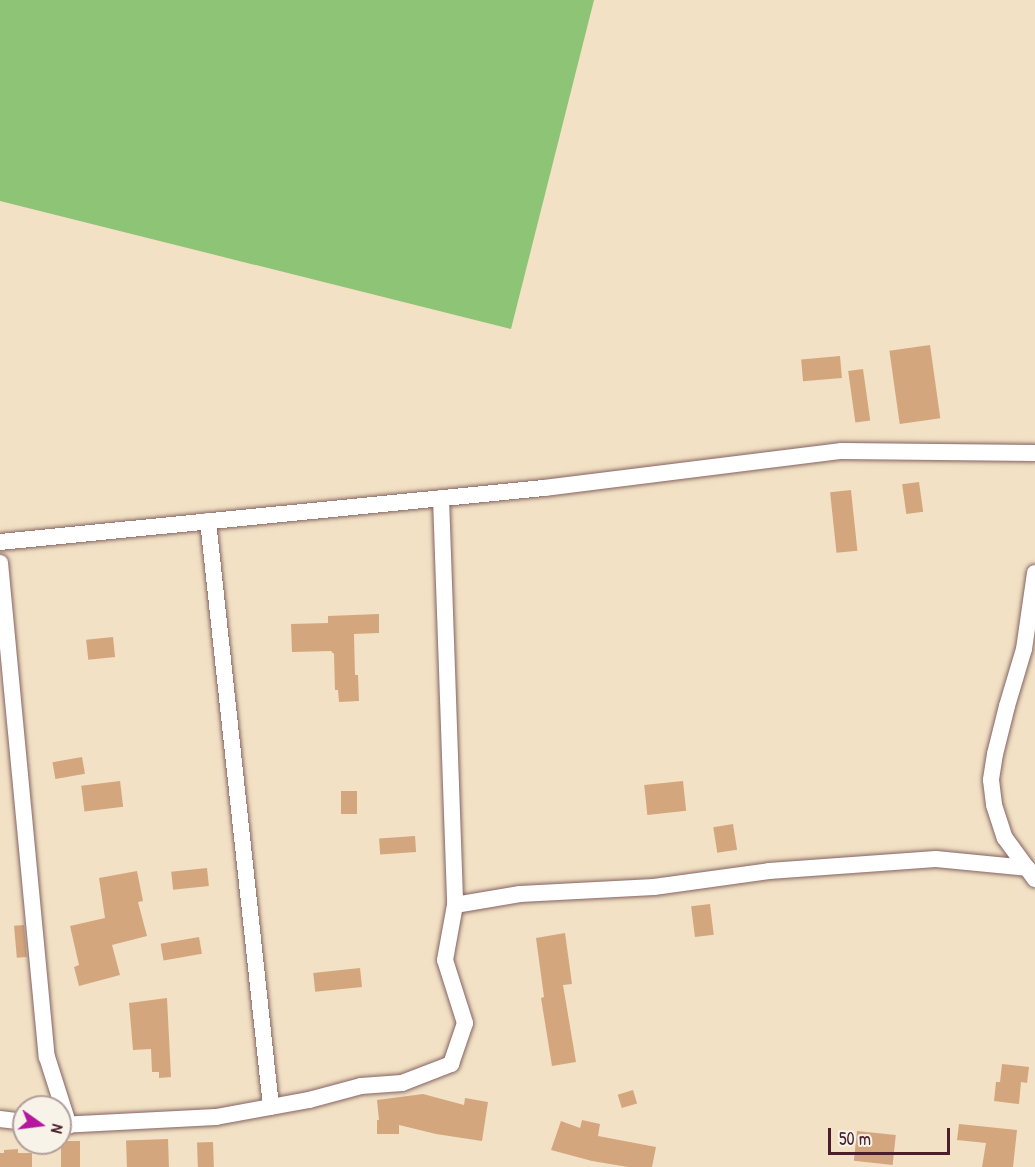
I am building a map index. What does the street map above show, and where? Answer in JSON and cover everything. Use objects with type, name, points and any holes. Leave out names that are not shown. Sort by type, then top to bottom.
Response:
[{"type":"street","points":[[0,542],[441,498],[842,451],[1035,453]]},
{"type":"street","points":[[72,1126],[216,1117],[361,1086],[402,1083],[451,1064],[465,1023],[446,960],[455,905],[441,498]]},
{"type":"street","points":[[208,521],[271,1107]]},
{"type":"street","points":[[0,563],[47,1057],[56,1095]]},
{"type":"street","points":[[1031,873],[1005,838],[994,805],[991,780],[1006,706],[1024,649],[1035,573]]},
{"type":"street","points":[[455,905],[520,894],[654,887],[769,871],[936,859],[1031,873]]},
{"type":"green space","points":[[0,0],[594,0],[511,329],[0,201]]},
{"type":"building","points":[[930,345],[940,418],[900,424],[889,351]]},
{"type":"building","points":[[840,356],[842,378],[803,381],[801,359]]},
{"type":"building","points":[[863,369],[870,420],[855,423],[848,371]]},
{"type":"building","points":[[919,482],[923,512],[906,514],[902,484]]},
{"type":"building","points":[[851,490],[857,551],[836,553],[830,492]]},
{"type":"building","points":[[379,614],[379,633],[354,634],[355,675],[358,675],[359,701],[339,702],[338,690],[335,690],[334,654],[331,651],[292,652],[291,624],[328,623],[328,616]]},
{"type":"building","points":[[113,637],[115,657],[88,660],[86,640]]},
{"type":"building","points":[[82,757],[85,774],[55,779],[52,762]]},
{"type":"building","points":[[120,781],[123,807],[84,812],[81,786]]},
{"type":"building","points":[[683,781],[686,811],[647,815],[644,785]]},
{"type":"building","points":[[341,791],[357,791],[357,814],[341,814]]},
{"type":"building","points":[[733,824],[737,850],[717,853],[713,827]]},
{"type":"building","points":[[415,836],[416,852],[380,854],[379,839]]},
{"type":"building","points":[[207,868],[209,886],[173,890],[171,872]]},
{"type":"building","points":[[137,871],[143,901],[138,902],[147,936],[112,945],[120,975],[79,986],[74,967],[79,965],[70,926],[105,918],[99,878]]},
{"type":"building","points":[[710,904],[714,935],[695,937],[691,906]]},
{"type":"building","points":[[24,925],[27,957],[17,958],[14,926]]},
{"type":"building","points":[[565,933],[572,984],[563,985],[576,1062],[552,1066],[541,998],[544,997],[536,938]]},
{"type":"building","points":[[199,937],[202,954],[164,961],[161,944]]},
{"type":"building","points":[[360,968],[362,987],[315,992],[313,973]]},
{"type":"building","points":[[167,998],[171,1077],[159,1078],[159,1072],[152,1072],[151,1049],[133,1050],[129,1003]]},
{"type":"building","points":[[1002,1064],[1029,1067],[1027,1083],[1021,1082],[1019,1104],[994,1101],[996,1082],[1000,1082]]},
{"type":"building","points":[[633,1090],[637,1103],[622,1108],[618,1095]]},
{"type":"building","points":[[423,1094],[464,1105],[465,1098],[488,1102],[482,1141],[436,1134],[399,1125],[399,1134],[377,1134],[377,1120],[379,1120],[377,1100]]},
{"type":"building","points":[[582,1120],[600,1124],[598,1136],[656,1147],[652,1167],[628,1167],[592,1161],[551,1150],[561,1121],[580,1128]]},
{"type":"building","points":[[959,1124],[1017,1130],[1013,1167],[982,1167],[986,1143],[957,1140]]},
{"type":"building","points":[[857,1131],[896,1135],[893,1165],[854,1161]]},
{"type":"building","points":[[168,1139],[169,1167],[127,1167],[126,1140]]},
{"type":"building","points":[[72,1141],[80,1141],[80,1167],[61,1167],[61,1155],[72,1155]]},
{"type":"building","points":[[213,1142],[214,1167],[198,1167],[197,1143]]},
{"type":"building","points":[[12,1149],[12,1155],[32,1155],[32,1167],[0,1167],[0,1153],[4,1153],[4,1150]]}]
